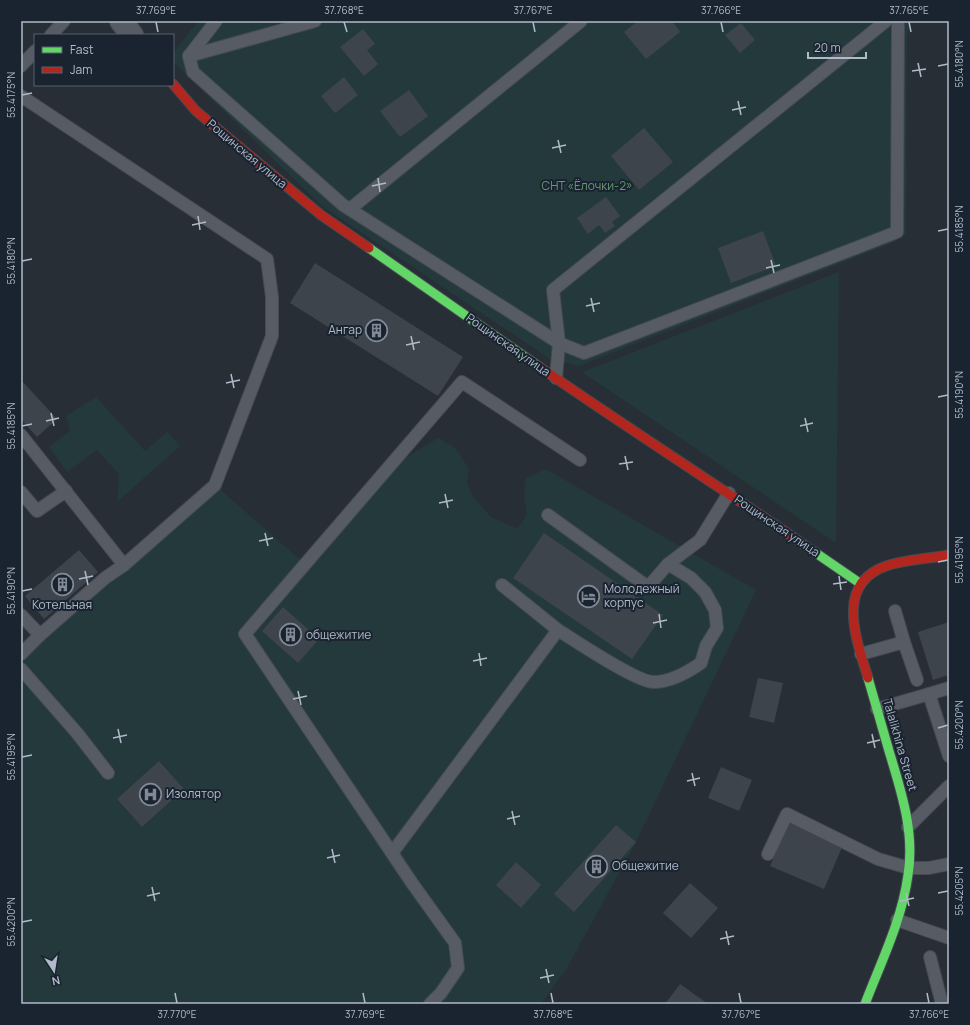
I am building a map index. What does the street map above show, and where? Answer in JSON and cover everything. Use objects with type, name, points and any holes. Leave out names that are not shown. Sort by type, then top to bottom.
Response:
[{"type":"street","points":[[121,21],[131,34]]},
{"type":"street","name":"Рощинская улица","points":[[174,85],[196,111],[321,215],[603,411],[729,493],[861,584]]},
{"type":"street","name":"Talalikhina Street","points":[[865,1004],[897,920],[905,891],[909,868],[910,846],[908,826],[900,786],[853,624],[852,611],[854,598],[861,584],[872,573],[883,567],[949,556]]},
{"type":"lane","points":[[52,34],[64,21]]},
{"type":"lane","points":[[189,56],[216,21]]},
{"type":"lane","points":[[189,56],[315,21]]},
{"type":"lane","points":[[350,209],[581,21]]},
{"type":"lane","points":[[556,378],[560,343],[553,290],[886,21]]},
{"type":"lane","points":[[189,56],[193,72],[343,205],[560,343],[584,353],[897,232],[898,21]]},
{"type":"lane","points":[[21,66],[34,53]]},
{"type":"lane","points":[[21,96],[267,259],[272,298],[272,336],[215,485],[124,565],[105,578],[40,635],[21,654]]},
{"type":"lane","points":[[430,1004],[441,993],[458,968],[455,943],[392,853],[245,634],[462,382],[580,460]]},
{"type":"lane","points":[[21,435],[124,565]]},
{"type":"lane","points":[[21,492],[37,511],[66,491]]},
{"type":"lane","points":[[548,515],[648,587],[668,564],[700,540],[729,493]]},
{"type":"lane","points":[[502,586],[558,630],[633,676],[652,683],[688,672],[701,663],[706,646],[717,628],[715,610],[705,592],[691,578],[668,564]]},
{"type":"lane","points":[[895,611],[917,680]]},
{"type":"lane","points":[[21,615],[40,635]]},
{"type":"lane","points":[[392,853],[558,630]]},
{"type":"lane","points":[[861,654],[904,642]]},
{"type":"lane","points":[[21,669],[77,733],[108,773]]},
{"type":"lane","points":[[877,709],[949,688]]},
{"type":"lane","points":[[929,694],[949,756]]},
{"type":"lane","points":[[908,826],[949,786]]},
{"type":"lane","points":[[768,854],[787,814],[878,860],[909,868],[930,868],[949,864]]},
{"type":"lane","points":[[897,920],[949,938]]},
{"type":"lane","points":[[930,957],[942,1004]]},
{"type":"green space","name":"СНТ «Ёлочки-2»","points":[[198,21],[910,21],[907,37],[906,234],[892,243],[579,366],[550,359],[322,206],[174,63],[174,52]]},
{"type":"green space","points":[[839,272],[836,543],[582,372]]},
{"type":"green space","points":[[96,397],[145,451],[167,432],[180,446],[117,502],[119,474],[97,450],[67,472],[49,447],[70,431],[66,416]]},
{"type":"green space","points":[[438,438],[455,448],[469,469],[467,484],[474,498],[491,517],[517,529],[527,515],[524,497],[526,478],[546,469],[756,590],[636,842],[567,968],[541,1004],[21,1004],[21,654],[215,485],[305,564],[386,470]],"holes":[[[159,761],[184,789],[142,827],[117,799]]]},
{"type":"building","points":[[638,21],[672,21],[680,32],[646,59],[624,32]]},
{"type":"building","points":[[741,23],[755,40],[740,53],[725,35]]},
{"type":"building","points":[[363,29],[375,44],[367,50],[378,64],[364,76],[340,47]]},
{"type":"building","points":[[344,77],[358,95],[335,113],[321,96]]},
{"type":"building","points":[[409,90],[428,116],[400,137],[380,111]]},
{"type":"building","points":[[644,128],[673,162],[639,190],[611,156]]},
{"type":"building","points":[[606,197],[620,216],[612,222],[615,226],[605,233],[599,225],[588,234],[577,218]]},
{"type":"building","points":[[763,231],[776,266],[731,283],[718,248]]},
{"type":"building","name":"Ангар","points":[[315,263],[463,357],[438,396],[290,303]]},
{"type":"building","points":[[22,381],[57,419],[37,437],[21,419]]},
{"type":"building","name":"Молодежный корпус","points":[[544,533],[663,615],[632,659],[513,578]]},
{"type":"building","name":"Котельная","points":[[79,550],[98,572],[44,619],[25,596]]},
{"type":"building","name":"общежитие","points":[[283,607],[319,639],[298,663],[262,631]]},
{"type":"building","points":[[949,622],[949,675],[933,680],[918,632]]},
{"type":"building","points":[[758,678],[783,683],[774,723],[749,717]]},
{"type":"building","name":"Изолятор","points":[[159,761],[184,789],[142,827],[117,799]]},
{"type":"building","points":[[721,767],[752,780],[739,811],[708,798]]},
{"type":"building","points":[[789,822],[843,845],[824,889],[770,866]]},
{"type":"building","name":"Общежитие","points":[[616,825],[636,842],[574,912],[554,894]]},
{"type":"building","points":[[516,862],[541,885],[521,908],[496,885]]},
{"type":"building","points":[[690,883],[718,908],[691,938],[663,913]]},
{"type":"building","points":[[680,984],[708,1004],[665,1004]]},
{"type":"traffic: fast","points":[[369,248],[538,366]]},
{"type":"traffic: fast","points":[[797,540],[861,584]]},
{"type":"traffic: fast","points":[[865,1004],[896,925],[905,892],[910,859],[910,843],[906,812],[868,678]]},
{"type":"traffic: jam","points":[[174,85],[196,111],[321,215],[369,248]]},
{"type":"traffic: jam","points":[[538,366],[797,540]]},
{"type":"traffic: jam","points":[[868,678],[855,631],[853,615],[855,600],[860,586],[870,574],[886,566],[909,560],[949,555]]},
{"type":"place","name":"Ангар","points":[[377,330]]},
{"type":"place","name":"Котельная","points":[[62,584]]},
{"type":"place","name":"Молодежный корпус","points":[[588,596]]},
{"type":"place","name":"общежитие","points":[[290,635]]},
{"type":"place","name":"Изолятор","points":[[151,794]]},
{"type":"place","name":"Общежитие","points":[[597,866]]}]
